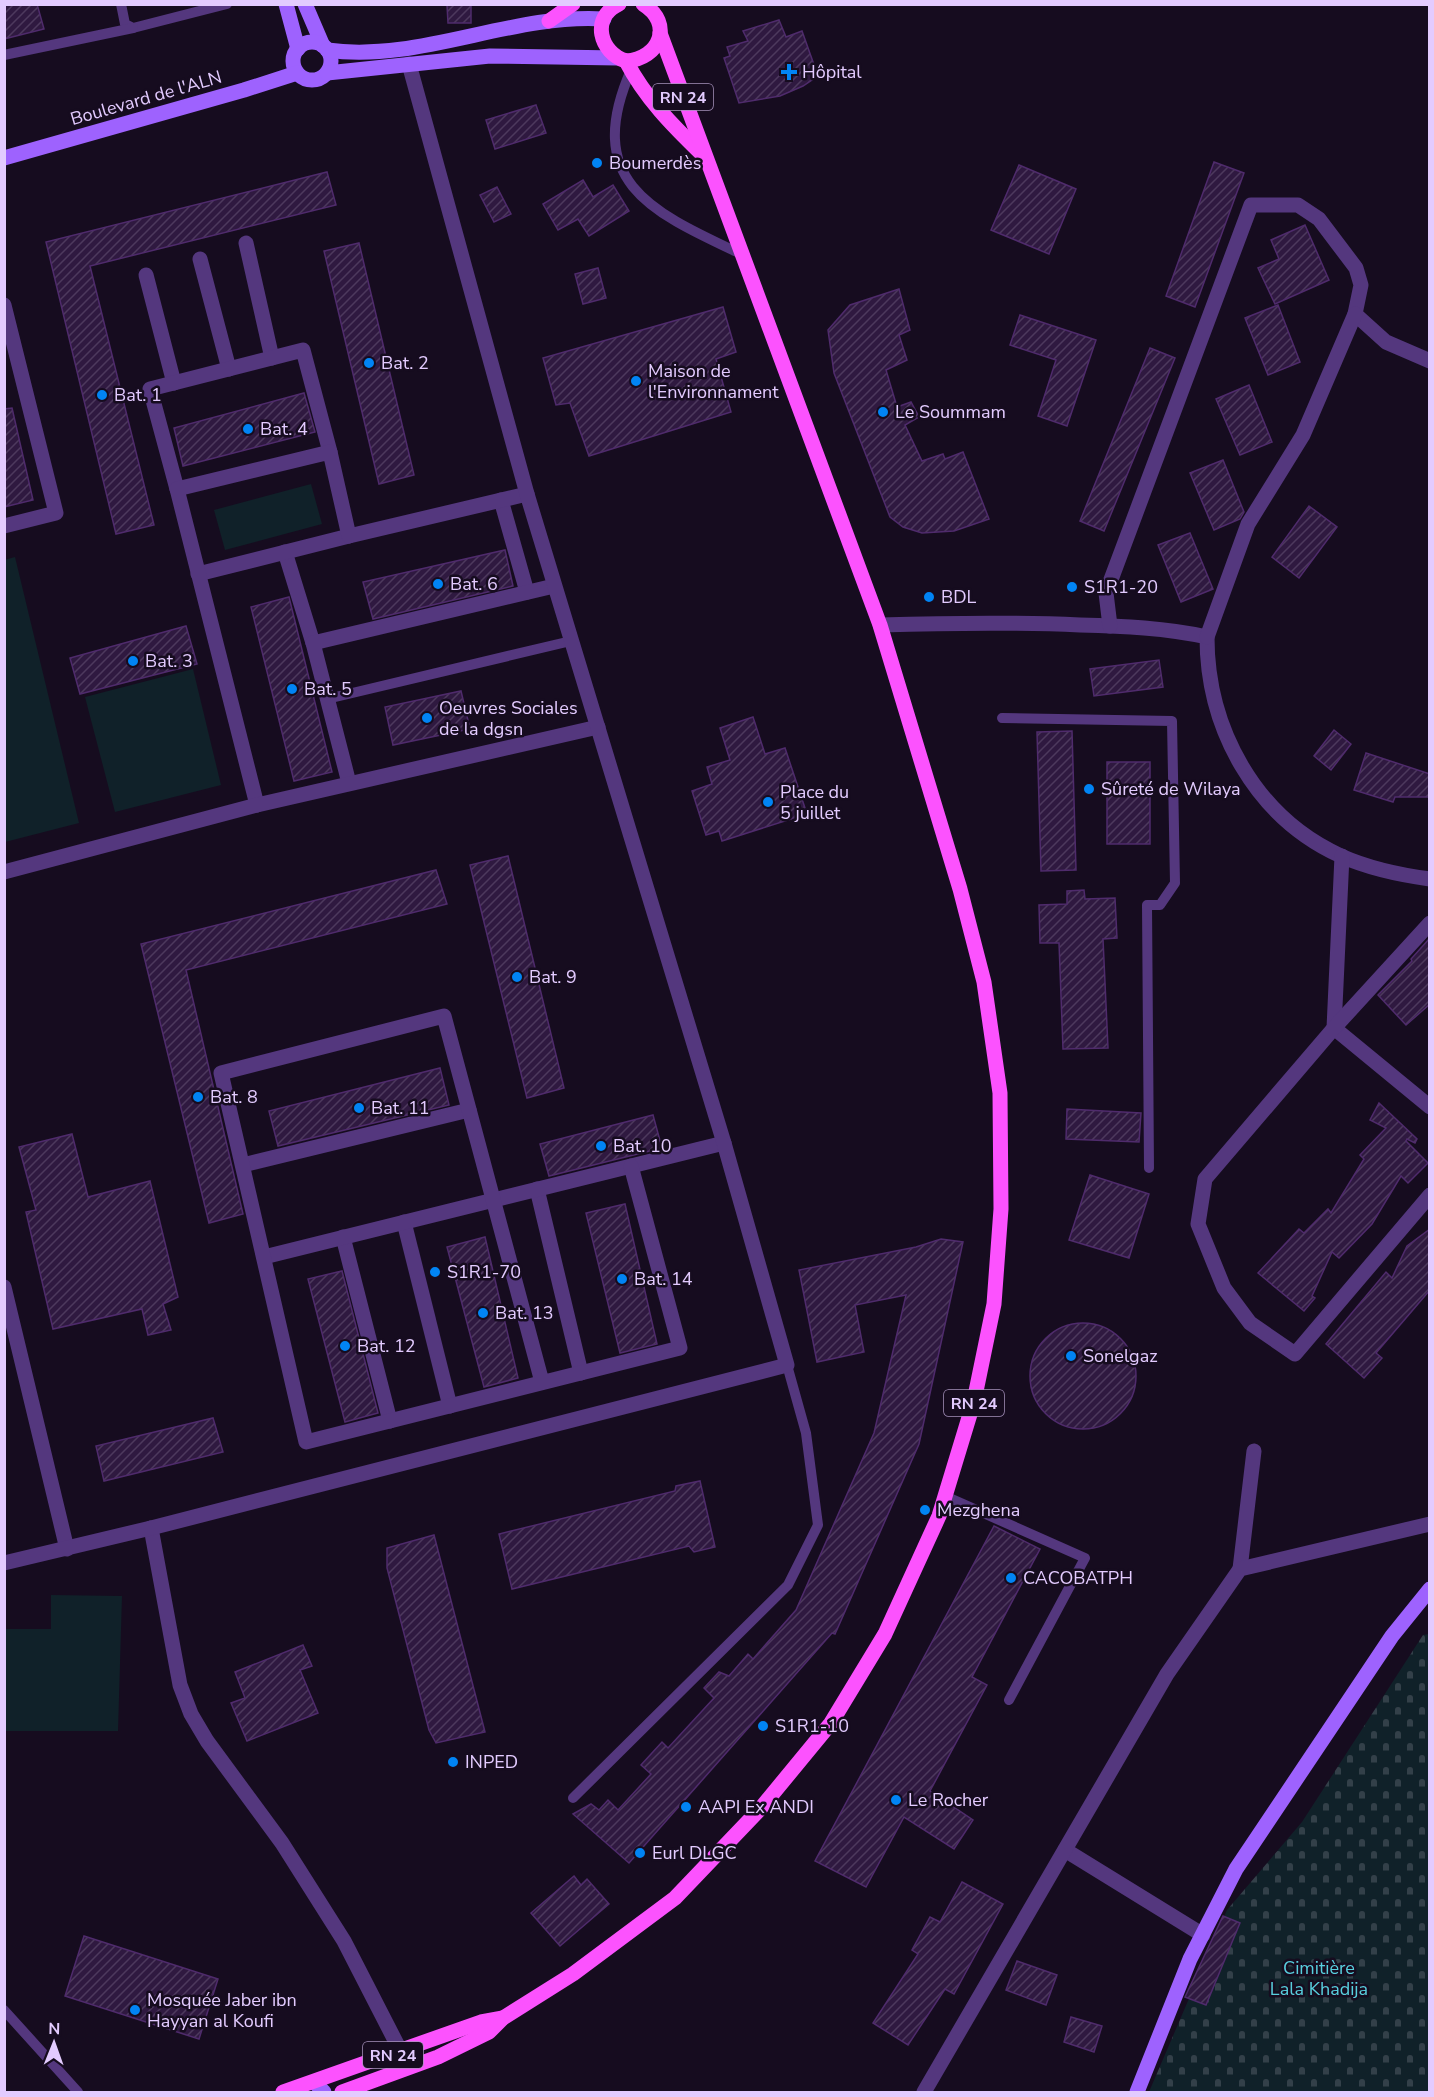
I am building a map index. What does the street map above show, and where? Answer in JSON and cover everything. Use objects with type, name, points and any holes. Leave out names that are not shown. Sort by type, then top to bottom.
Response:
[{"type":"main road","points":[[286,4],[298,49],[294,63],[297,73],[312,80],[327,73],[490,56],[625,63],[646,57],[658,43],[660,33],[654,10],[643,4]]},
{"type":"main road","points":[[305,4],[331,62],[327,73]]},
{"type":"main road","points":[[549,21],[573,4]]},
{"type":"main road","points":[[298,49],[312,43],[349,53],[379,52],[609,10]]},
{"type":"main road","points":[[609,10],[601,30],[603,41],[609,52],[625,63]]},
{"type":"main road","name":"RN 24","points":[[342,2092],[390,2076],[479,2038],[503,2018],[573,1974],[675,1898],[762,1808],[831,1723],[885,1634],[945,1497],[974,1401],[994,1304],[1001,1209],[1000,1093],[984,982],[960,889],[880,625],[660,33]]},
{"type":"main road","name":"RN 24","points":[[625,63],[638,85],[666,118],[707,159]]},
{"type":"main road","name":"Boulevard de l'ALN","points":[[4,158],[297,73]]},
{"type":"main road","points":[[1137,2092],[1149,2058],[1203,1935],[1236,1869],[1392,1636],[1430,1589]]},
{"type":"main road","name":"RN 24","points":[[283,2092],[318,2089],[401,2052],[481,2022],[503,2018]]},
{"type":"main road","points":[[375,2092],[390,2076]]},
{"type":"street","points":[[4,1563],[151,1528],[787,1365],[724,1143],[527,494],[409,64]]},
{"type":"street","points":[[1110,626],[1106,593],[1251,205],[1298,206],[1319,219],[1356,268],[1361,285],[1355,314],[1304,435],[1248,524],[1208,636],[1207,664],[1221,726],[1237,760],[1258,792],[1289,822],[1319,844],[1342,856],[1401,874],[1430,879]]},
{"type":"street","points":[[246,243],[272,358]]},
{"type":"street","points":[[200,259],[229,369]]},
{"type":"street","points":[[146,275],[174,383]]},
{"type":"street","points":[[4,305],[56,513],[4,526]]},
{"type":"street","points":[[1355,314],[1386,342],[1430,361]]},
{"type":"street","points":[[257,805],[150,389],[303,350],[330,452],[348,536]]},
{"type":"street","points":[[177,489],[330,452]]},
{"type":"street","points":[[198,574],[527,494]]},
{"type":"street","points":[[501,500],[527,592]]},
{"type":"street","points":[[285,552],[313,643],[349,783]]},
{"type":"street","points":[[313,643],[554,586]]},
{"type":"street","points":[[880,625],[1000,622],[1176,630],[1208,636]]},
{"type":"street","points":[[4,872],[257,805],[598,727]]},
{"type":"street","points":[[1334,1028],[1342,856]]},
{"type":"street","points":[[1430,923],[1334,1028],[1205,1179],[1198,1224],[1224,1288],[1250,1323],[1295,1354],[1430,1195]]},
{"type":"street","points":[[542,1382],[444,1016],[221,1072],[306,1442],[680,1348],[631,1166]]},
{"type":"street","points":[[1334,1028],[1430,1107]]},
{"type":"street","points":[[243,1165],[469,1110]]},
{"type":"street","points":[[264,1257],[724,1143]]},
{"type":"street","points":[[537,1189],[581,1373]]},
{"type":"street","points":[[404,1222],[450,1406]]},
{"type":"street","points":[[343,1238],[390,1421]]},
{"type":"street","points":[[4,1287],[67,1549]]},
{"type":"street","points":[[924,2092],[1167,1674],[1240,1569],[1254,1451]]},
{"type":"street","points":[[1240,1569],[1430,1524]]},
{"type":"street","points":[[151,1528],[180,1685],[191,1714],[207,1742],[282,1843],[344,1941],[401,2052]]},
{"type":"street","points":[[1065,1850],[1203,1935]]},
{"type":"lane","points":[[121,4],[125,24],[133,28]]},
{"type":"lane","points":[[4,55],[133,28],[227,4]]},
{"type":"lane","points":[[625,63],[613,135],[617,161],[628,180],[641,196],[676,223],[741,254]]},
{"type":"lane","points":[[327,699],[571,641]]},
{"type":"lane","points":[[1002,718],[1172,721],[1174,883],[1160,905],[1147,904],[1149,1168]]},
{"type":"lane","points":[[573,1798],[788,1585],[818,1525],[806,1433],[787,1365]]},
{"type":"lane","points":[[945,1497],[1085,1558],[1009,1700]]},
{"type":"lane","points":[[4,2010],[78,2092]]},
{"type":"green space","points":[[311,484],[322,524],[225,550],[214,510]]},
{"type":"green space","points":[[15,557],[79,823],[5,842],[4,560]]},
{"type":"green space","points":[[193,669],[221,785],[115,812],[85,697]]},
{"type":"green space","points":[[51,1595],[122,1596],[118,1731],[5,1731],[5,1629],[51,1629]]},
{"type":"green space","name":"Cimitière Lala Khadija","points":[[1429,1634],[1429,2092],[1149,2092],[1227,1910],[1302,1822],[1423,1635]]},
{"type":"building","points":[[4,4],[37,4],[44,29],[4,39]]},
{"type":"building","points":[[447,5],[471,5],[471,23],[448,23]]},
{"type":"building","points":[[779,20],[786,37],[802,31],[818,76],[803,86],[780,96],[739,103],[724,58],[730,56],[727,47],[748,41],[743,31]]},
{"type":"building","points":[[536,105],[546,133],[495,149],[486,120]]},
{"type":"building","points":[[1214,162],[1244,173],[1195,307],[1166,296]]},
{"type":"building","points":[[1019,165],[1076,189],[1049,254],[991,230]]},
{"type":"building","name":"Bat. 1","points":[[327,172],[336,205],[90,266],[154,525],[116,534],[46,242]]},
{"type":"building","points":[[583,180],[593,197],[613,185],[629,211],[589,236],[578,219],[558,230],[543,204]]},
{"type":"building","points":[[497,187],[511,214],[494,222],[480,195]]},
{"type":"building","points":[[1305,225],[1329,280],[1275,304],[1258,268],[1279,259],[1271,240]]},
{"type":"building","name":"Bat. 2","points":[[359,243],[414,475],[379,484],[324,251]]},
{"type":"building","points":[[598,268],[606,298],[583,304],[575,274]]},
{"type":"building","name":"Le Soummam","points":[[899,289],[910,330],[899,335],[907,360],[886,370],[897,407],[911,402],[919,417],[905,425],[922,461],[943,454],[945,459],[963,452],[989,519],[954,531],[922,533],[903,527],[890,517],[834,373],[828,330],[850,305]]},
{"type":"building","points":[[1278,305],[1300,362],[1268,375],[1245,318]]},
{"type":"building","name":"Maison de l'Environnament","points":[[723,307],[736,352],[716,359],[731,412],[589,456],[570,403],[556,405],[543,358]]},
{"type":"building","points":[[1020,315],[1096,340],[1067,426],[1038,416],[1056,360],[1010,345]]},
{"type":"building","points":[[1150,348],[1175,358],[1104,531],[1080,521]]},
{"type":"building","points":[[1249,385],[1272,442],[1240,455],[1216,399]]},
{"type":"building","name":"Bat. 4","points":[[304,393],[315,432],[183,466],[174,428]]},
{"type":"building","points":[[12,408],[33,500],[4,507],[4,409]]},
{"type":"building","points":[[1223,460],[1244,512],[1240,519],[1214,530],[1190,473]]},
{"type":"building","points":[[1309,506],[1337,527],[1299,578],[1272,557]]},
{"type":"building","points":[[1190,533],[1213,589],[1181,602],[1158,545]]},
{"type":"building","name":"Bat. 6","points":[[505,550],[513,586],[373,619],[363,582]]},
{"type":"building","name":"Bat. 5","points":[[289,597],[332,772],[294,781],[251,607]]},
{"type":"building","name":"Bat. 3","points":[[186,626],[197,664],[80,694],[70,658]]},
{"type":"building","points":[[1159,660],[1163,687],[1094,696],[1090,669]]},
{"type":"building","name":"Oeuvres Sociales de la dgsn","points":[[461,691],[470,729],[393,745],[385,707]]},
{"type":"building","points":[[753,717],[765,754],[785,748],[807,814],[722,841],[719,831],[706,835],[692,791],[712,784],[707,767],[730,760],[720,728]]},
{"type":"building","points":[[1334,730],[1351,744],[1331,770],[1314,756]]},
{"type":"building","points":[[1072,731],[1076,870],[1041,871],[1037,732]]},
{"type":"building","points":[[1366,753],[1430,774],[1430,797],[1395,797],[1393,802],[1354,790]]},
{"type":"building","points":[[1107,762],[1150,762],[1150,844],[1107,844]]},
{"type":"building","name":"Bat. 9","points":[[508,856],[564,1088],[527,1098],[470,865]]},
{"type":"building","name":"Bat. 8","points":[[436,870],[447,904],[186,970],[243,1214],[209,1223],[141,944]]},
{"type":"building","points":[[1084,890],[1085,899],[1115,898],[1117,938],[1103,939],[1108,1048],[1063,1049],[1059,943],[1040,943],[1039,905],[1067,904],[1067,891]]},
{"type":"building","points":[[1430,938],[1430,1004],[1406,1025],[1378,995],[1412,961],[1411,959]]},
{"type":"building","name":"Bat. 11","points":[[440,1068],[449,1105],[278,1146],[269,1111]]},
{"type":"building","points":[[1379,1103],[1417,1139],[1415,1143],[1407,1139],[1406,1141],[1428,1163],[1408,1183],[1401,1176],[1372,1224],[1339,1258],[1332,1252],[1312,1296],[1315,1298],[1304,1311],[1258,1273],[1299,1229],[1304,1233],[1328,1209],[1331,1213],[1364,1159],[1360,1155],[1386,1128],[1370,1120]]},
{"type":"building","points":[[1067,1109],[1141,1113],[1139,1142],[1066,1139]]},
{"type":"building","name":"Bat. 10","points":[[653,1115],[662,1148],[549,1176],[540,1144]]},
{"type":"building","points":[[72,1134],[88,1197],[150,1181],[178,1297],[163,1304],[171,1330],[148,1335],[142,1309],[53,1329],[26,1212],[36,1210],[19,1147]]},
{"type":"building","points":[[1090,1175],[1149,1194],[1129,1258],[1069,1240]]},
{"type":"building","name":"Bat. 14","points":[[625,1204],[657,1344],[620,1353],[586,1213]]},
{"type":"building","points":[[1430,1229],[1430,1290],[1376,1353],[1382,1358],[1364,1378],[1326,1344],[1386,1272],[1392,1278],[1407,1246]]},
{"type":"building","name":"Bat. 13","points":[[485,1237],[518,1378],[484,1387],[447,1247]]},
{"type":"building","points":[[941,1239],[963,1242],[919,1444],[835,1634],[832,1633],[629,1863],[573,1814],[591,1804],[599,1810],[608,1800],[618,1810],[651,1774],[641,1765],[662,1742],[668,1748],[714,1698],[704,1688],[719,1672],[729,1676],[748,1654],[753,1659],[796,1610],[874,1433],[906,1295],[855,1305],[864,1352],[817,1362],[799,1270],[916,1247]]},
{"type":"building","name":"Bat. 12","points":[[342,1271],[378,1413],[345,1422],[308,1279]]},
{"type":"building","points":[[1083,1323],[1103,1327],[1121,1338],[1132,1356],[1136,1376],[1132,1396],[1121,1414],[1103,1425],[1083,1429],[1063,1425],[1045,1414],[1034,1396],[1030,1376],[1034,1356],[1045,1338],[1063,1327]]},
{"type":"building","points":[[213,1418],[223,1452],[104,1481],[96,1446]]},
{"type":"building","points":[[700,1481],[715,1547],[694,1552],[689,1546],[512,1589],[499,1534],[675,1491],[676,1486]]},
{"type":"building","points":[[994,1526],[1040,1549],[972,1677],[987,1685],[930,1791],[973,1820],[954,1849],[904,1817],[866,1887],[815,1861]]},
{"type":"building","points":[[434,1535],[485,1732],[436,1743],[429,1730],[387,1568],[387,1548]]},
{"type":"building","points":[[303,1645],[312,1666],[300,1670],[318,1713],[247,1741],[231,1703],[245,1698],[235,1672]]},
{"type":"building","points":[[574,1876],[581,1885],[587,1879],[609,1904],[560,1946],[531,1913]]},
{"type":"building","points":[[962,1882],[1003,1904],[954,1994],[945,1989],[908,2045],[873,2023],[918,1954],[912,1950],[930,1917],[940,1922]]},
{"type":"building","points":[[1223,1916],[1240,1923],[1206,2005],[1185,1997]]},
{"type":"building","points":[[84,1936],[218,1979],[199,2039],[65,1996]]},
{"type":"building","points":[[1017,1961],[1057,1975],[1046,2005],[1006,1990]]},
{"type":"building","points":[[1071,2017],[1102,2026],[1094,2052],[1064,2042]]},
{"type":"place","name":"Hôpital","points":[[789,72]]},
{"type":"place","name":"Boumerdès","points":[[597,163]]},
{"type":"place","name":"Bat. 2","points":[[369,363]]},
{"type":"place","name":"Maison de l'Environnament","points":[[636,381]]},
{"type":"place","name":"Bat. 1","points":[[102,395]]},
{"type":"place","name":"Le Soummam","points":[[883,412]]},
{"type":"place","name":"Bat. 4","points":[[248,429]]},
{"type":"place","name":"Bat. 6","points":[[438,584]]},
{"type":"place","name":"S1R1-20","points":[[1072,587]]},
{"type":"place","name":"BDL","points":[[929,597]]},
{"type":"place","name":"Bat. 3","points":[[133,661]]},
{"type":"place","name":"Bat. 5","points":[[292,689]]},
{"type":"place","name":"Oeuvres Sociales de la dgsn","points":[[427,718]]},
{"type":"place","name":"Sûreté de Wilaya","points":[[1089,789]]},
{"type":"place","name":"Place du 5 juillet","points":[[768,802]]},
{"type":"place","name":"Bat. 9","points":[[517,977]]},
{"type":"place","name":"Bat. 8","points":[[198,1097]]},
{"type":"place","name":"Bat. 11","points":[[359,1108]]},
{"type":"place","name":"Bat. 10","points":[[601,1146]]},
{"type":"place","name":"S1R1-70","points":[[435,1272]]},
{"type":"place","name":"Bat. 14","points":[[622,1279]]},
{"type":"place","name":"Bat. 13","points":[[483,1313]]},
{"type":"place","name":"Bat. 12","points":[[345,1346]]},
{"type":"place","name":"Sonelgaz","points":[[1071,1356]]},
{"type":"place","name":"Mezghena","points":[[925,1510]]},
{"type":"place","name":"CACOBATPH","points":[[1011,1578]]},
{"type":"place","name":"S1R1-10","points":[[763,1726]]},
{"type":"place","name":"INPED","points":[[453,1762]]},
{"type":"place","name":"Le Rocher","points":[[896,1800]]},
{"type":"place","name":"AAPI Ex ANDI","points":[[686,1807]]},
{"type":"place","name":"Eurl DLGC","points":[[640,1853]]},
{"type":"place","name":"Mosquée Jaber ibn Hayyan al Koufi","points":[[135,2010]]}]
